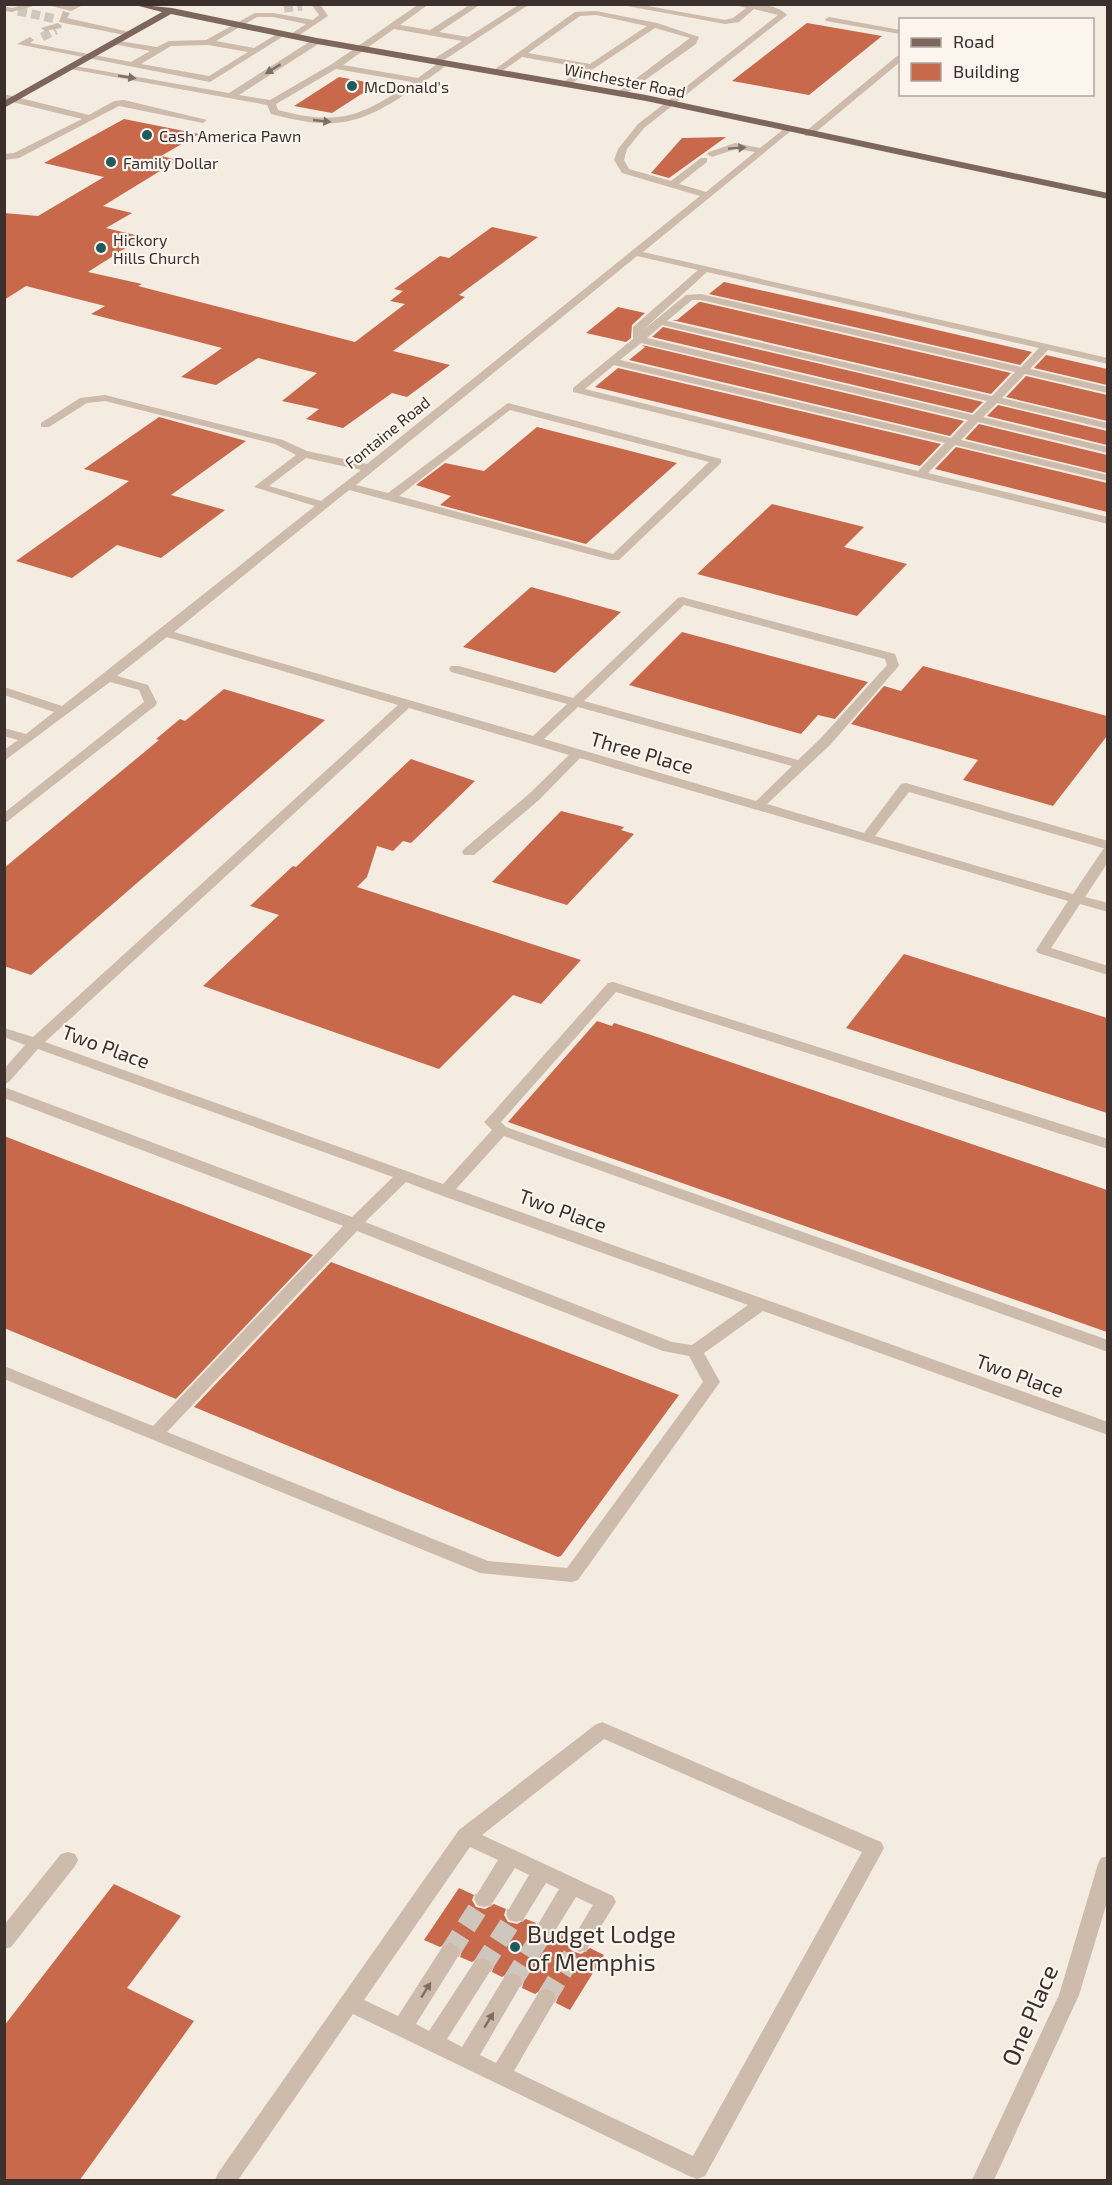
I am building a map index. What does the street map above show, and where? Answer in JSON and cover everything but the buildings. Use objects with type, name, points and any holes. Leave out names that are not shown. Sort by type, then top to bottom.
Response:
[{"type":"main road","name":"Winchester Road","points":[[135,4],[317,41],[672,104],[1107,196]]},
{"type":"main road","points":[[4,105],[9,98],[69,68],[182,4]]},
{"type":"street","points":[[47,4],[71,9],[81,4]]},
{"type":"street","points":[[69,68],[271,103],[335,66],[425,4]]},
{"type":"street","points":[[432,33],[477,4]]},
{"type":"street","points":[[271,103],[274,112],[297,118],[334,122],[364,114],[526,4]]},
{"type":"street","points":[[620,4],[725,22],[736,20],[752,7]]},
{"type":"street","points":[[707,195],[626,171],[619,160],[623,149],[641,126],[783,15],[778,11],[736,4]]},
{"type":"street","points":[[130,33],[61,22],[21,44],[210,79],[255,51],[324,16],[316,5],[302,6]]},
{"type":"street","points":[[10,10],[29,6]]},
{"type":"street","points":[[208,42],[255,15],[284,8]]},
{"type":"street","points":[[269,10],[314,23]]},
{"type":"street","points":[[495,72],[575,15],[583,12],[654,25],[690,34],[696,38],[621,94]]},
{"type":"street","points":[[829,20],[899,32]]},
{"type":"street","points":[[566,84],[654,25]]},
{"type":"street","points":[[392,26],[470,40]]},
{"type":"street","points":[[229,97],[317,41]]},
{"type":"street","points":[[116,42],[158,50]]},
{"type":"street","points":[[132,65],[169,44],[208,42],[255,51]]},
{"type":"street","points":[[520,54],[592,67]]},
{"type":"street","points":[[145,57],[158,62],[161,67],[180,70],[209,68],[232,58],[246,57]]},
{"type":"street","points":[[808,134],[899,59]]},
{"type":"street","points":[[335,66],[417,80]]},
{"type":"street","points":[[9,98],[90,118]]},
{"type":"street","points":[[4,157],[16,156],[117,103],[203,120]]},
{"type":"street","name":"Fontaine Road","points":[[4,757],[165,633],[788,130]]},
{"type":"street","points":[[672,185],[708,157],[735,146],[762,151]]},
{"type":"street","points":[[635,254],[1107,361]]},
{"type":"street","points":[[638,339],[636,329],[705,269]]},
{"type":"street","points":[[1107,390],[701,297],[690,297],[577,390],[1107,521]]},
{"type":"street","points":[[660,322],[1107,426]]},
{"type":"street","points":[[638,339],[1107,450]]},
{"type":"street","points":[[920,475],[1046,347]]},
{"type":"street","points":[[612,362],[1107,478]]},
{"type":"street","points":[[45,425],[84,400],[105,398],[279,442],[304,454],[369,468]]},
{"type":"street","points":[[348,486],[615,558],[717,461],[508,406],[391,497]]},
{"type":"street","points":[[304,454],[260,487],[323,505]]},
{"type":"street","points":[[535,741],[682,602],[891,657],[893,665],[826,741],[758,806]]},
{"type":"street","name":"Three Place","points":[[165,633],[1107,909]]},
{"type":"street","points":[[455,669],[801,765]]},
{"type":"street","points":[[4,820],[151,703],[144,688],[108,677]]},
{"type":"street","points":[[4,691],[64,711]]},
{"type":"street","points":[[4,1079],[35,1043],[407,703]]},
{"type":"street","points":[[4,732],[28,739]]},
{"type":"street","points":[[469,852],[534,797],[578,753]]},
{"type":"street","points":[[867,838],[906,787],[1107,845]]},
{"type":"street","points":[[1107,850],[1043,950],[1107,971]]},
{"type":"street","points":[[1107,1144],[613,986],[492,1122],[501,1130],[1107,1346]]},
{"type":"street","name":"Two Place","points":[[4,1032],[1107,1429]]},
{"type":"street","points":[[4,1092],[354,1224],[669,1347],[695,1351],[761,1304]]},
{"type":"street","points":[[446,1191],[501,1130]]},
{"type":"street","points":[[155,1434],[354,1224],[403,1176]]},
{"type":"street","points":[[4,1372],[486,1568],[572,1575],[712,1382],[695,1351]]},
{"type":"street","points":[[226,2181],[466,1836],[602,1730],[874,1848],[697,2169],[350,2003]]},
{"type":"street","points":[[466,1836],[606,1902],[580,1943]]},
{"type":"street","points":[[484,1899],[511,1857]]},
{"type":"street","points":[[4,1941],[68,1860]]},
{"type":"street","name":"One Place","points":[[983,2181],[1069,1995],[1107,1864]]},
{"type":"street","points":[[516,1914],[542,1872]]},
{"type":"street","points":[[546,1928],[572,1886]]},
{"type":"street","points":[[402,2028],[450,1952]]},
{"type":"street","points":[[433,2043],[482,1967]]},
{"type":"street","points":[[466,2059],[512,1982]]},
{"type":"street","points":[[500,2075],[546,1998]]},
{"type":"tunnel","points":[[284,8],[302,6]]},
{"type":"tunnel","points":[[18,11],[56,19]]},
{"type":"tunnel","points":[[42,37],[56,30]]},
{"type":"tunnel","points":[[450,1952],[484,1899]]},
{"type":"tunnel","points":[[482,1967],[516,1914]]},
{"type":"tunnel","points":[[512,1982],[546,1928]]},
{"type":"tunnel","points":[[546,1998],[580,1943]]},
{"type":"place","name":"McDonald's","points":[[352,86]]},
{"type":"place","name":"Cash America Pawn","points":[[147,135]]},
{"type":"place","name":"Family Dollar","points":[[111,162]]},
{"type":"place","name":"Hickory Hills Church","points":[[101,248]]},
{"type":"place","name":"Budget Lodge of Memphis","points":[[515,1947]]}]
